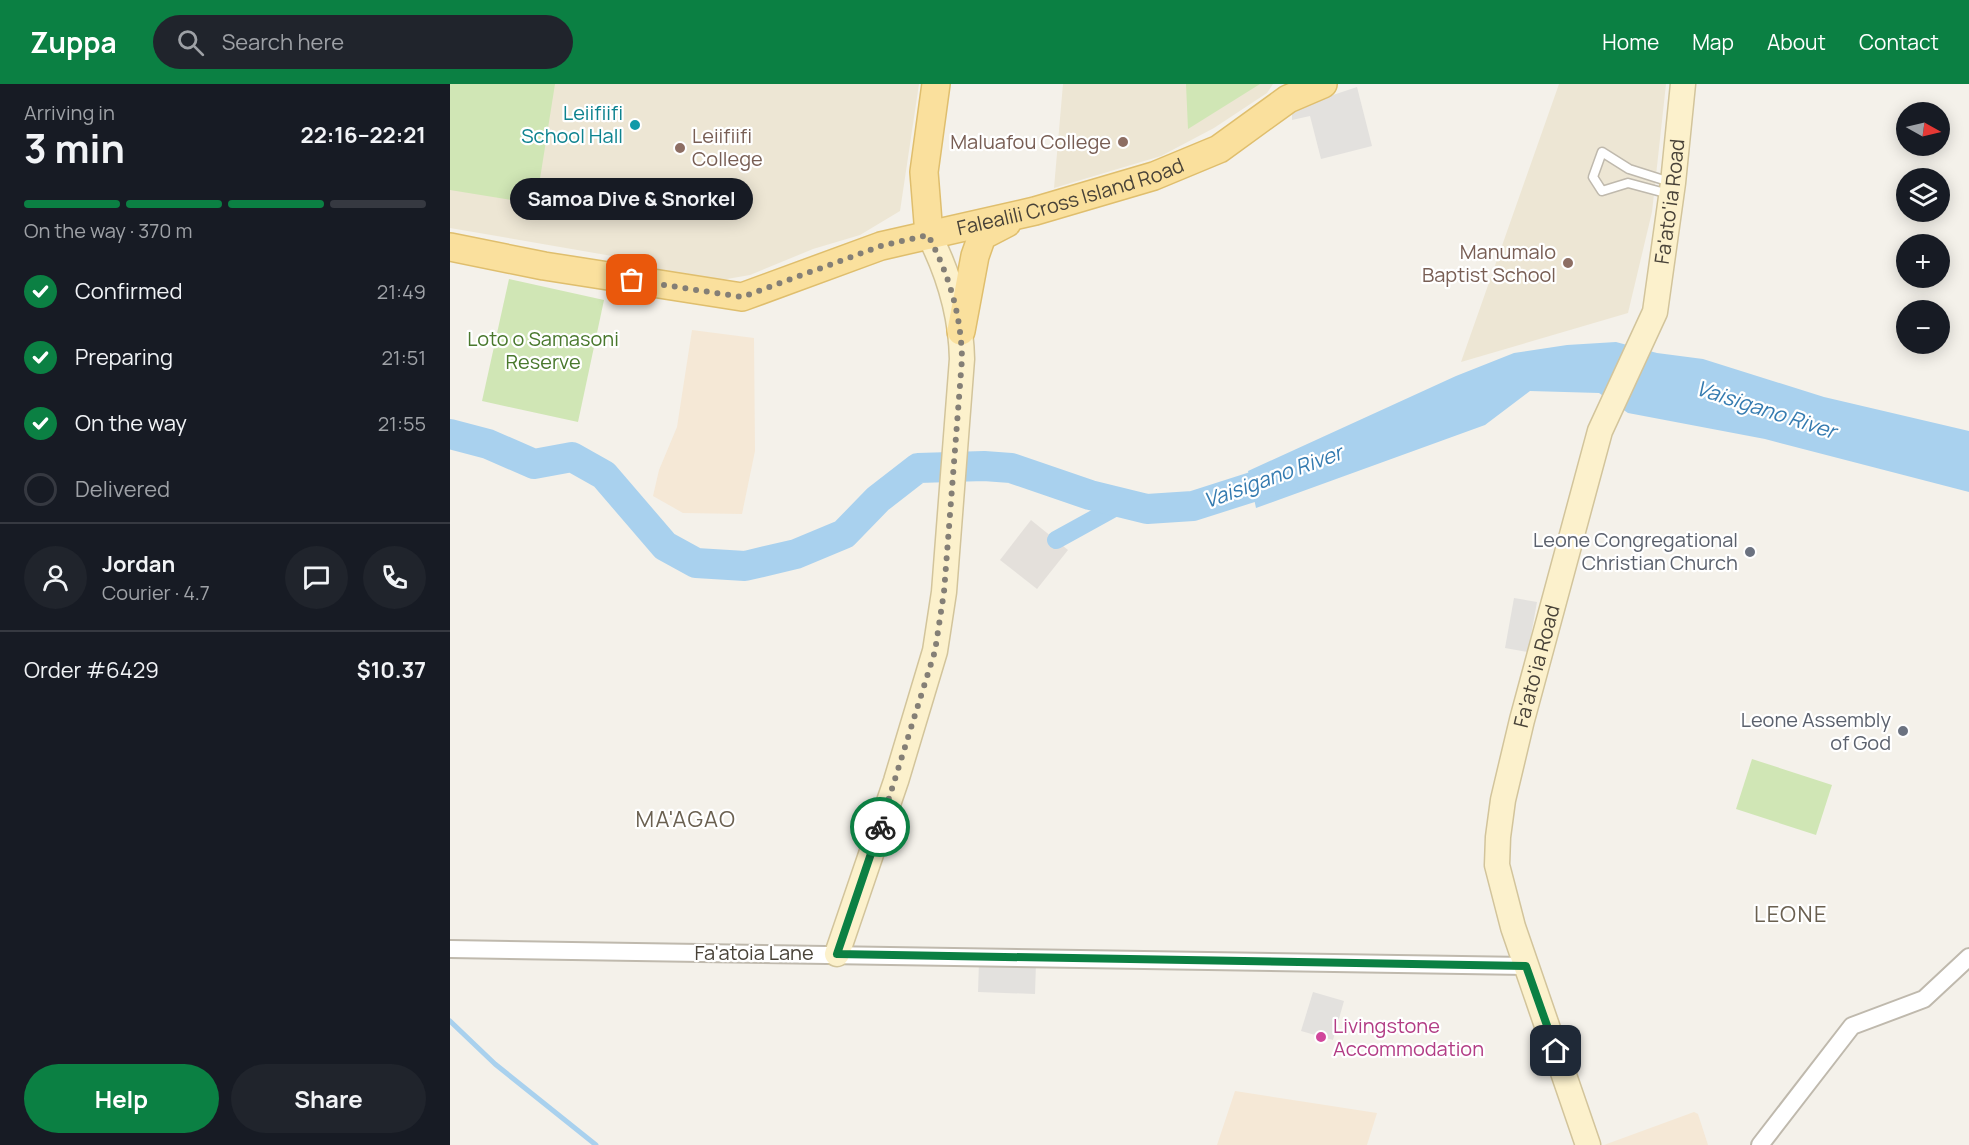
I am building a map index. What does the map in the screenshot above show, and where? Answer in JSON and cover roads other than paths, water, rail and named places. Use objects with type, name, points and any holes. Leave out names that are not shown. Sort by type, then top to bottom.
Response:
[{"type":"main road","points":[[936,84],[924,172],[928,235],[952,290],[962,331]]},
{"type":"main road","name":"Falealili Cross Island Road","points":[[450,247],[544,266],[742,297],[881,246],[1035,211],[1154,176],[1219,148],[1288,99],[1323,84]]},
{"type":"main road","name":"Fa'ato'ia Road","points":[[1588,1145],[1526,966],[1497,865],[1503,800],[1553,600],[1604,421],[1655,312],[1672,189],[1683,84]]},
{"type":"main road","points":[[837,954],[896,781],[935,651],[944,592],[962,359],[962,331],[982,236],[1035,211]]},
{"type":"street","name":"Fa'atoia Lane","points":[[450,950],[1526,966]]},
{"type":"street","points":[[1760,1145],[1852,1026],[1924,999],[1969,957]]},
{"type":"lane","points":[[1602,152],[1629,169],[1672,189],[1628,183],[1602,191],[1593,177],[1602,152]]},
{"type":"water","points":[[1616,342],[1657,353],[1703,359],[1824,397],[1969,431],[1969,492],[1765,439],[1628,413],[1599,393],[1530,391],[1485,425],[1256,508],[1248,471],[1456,376],[1514,353],[1567,345]]},
{"type":"waterway","name":"Vaisigano River","points":[[450,434],[488,444],[534,464],[572,457],[604,475],[665,546],[696,563],[745,566],[796,554],[844,534],[878,499],[918,468],[984,466],[1011,468],[1090,495],[1147,509],[1193,506],[1290,475]]},
{"type":"waterway","points":[[1056,540],[1123,503]]},
{"type":"waterway","points":[[450,1021],[495,1064],[596,1145]]},
{"type":"place","name":"Leiifiifi School Hall","points":[[635,125]]},
{"type":"place","name":"Maluafou College","points":[[1123,142]]},
{"type":"place","name":"Leiifiifi College","points":[[680,148]]},
{"type":"place","name":"Manumalo Baptist School","points":[[1568,263]]},
{"type":"place","name":"Samoa Dive & Snorkel","points":[[632,280]]},
{"type":"place","name":"Leone Congregational Christian Church","points":[[1750,552]]},
{"type":"place","name":"Leone Assembly of God","points":[[1903,731]]},
{"type":"place","name":"Livingstone Accommodation","points":[[1321,1037]]},
{"type":"district","name":"MA'AGAO","points":[[686,819]]},
{"type":"district","name":"LEONE","points":[[1791,914]]},
{"type":"park label","name":"Loto o Samasoni Reserve","points":[[543,350]]}]
